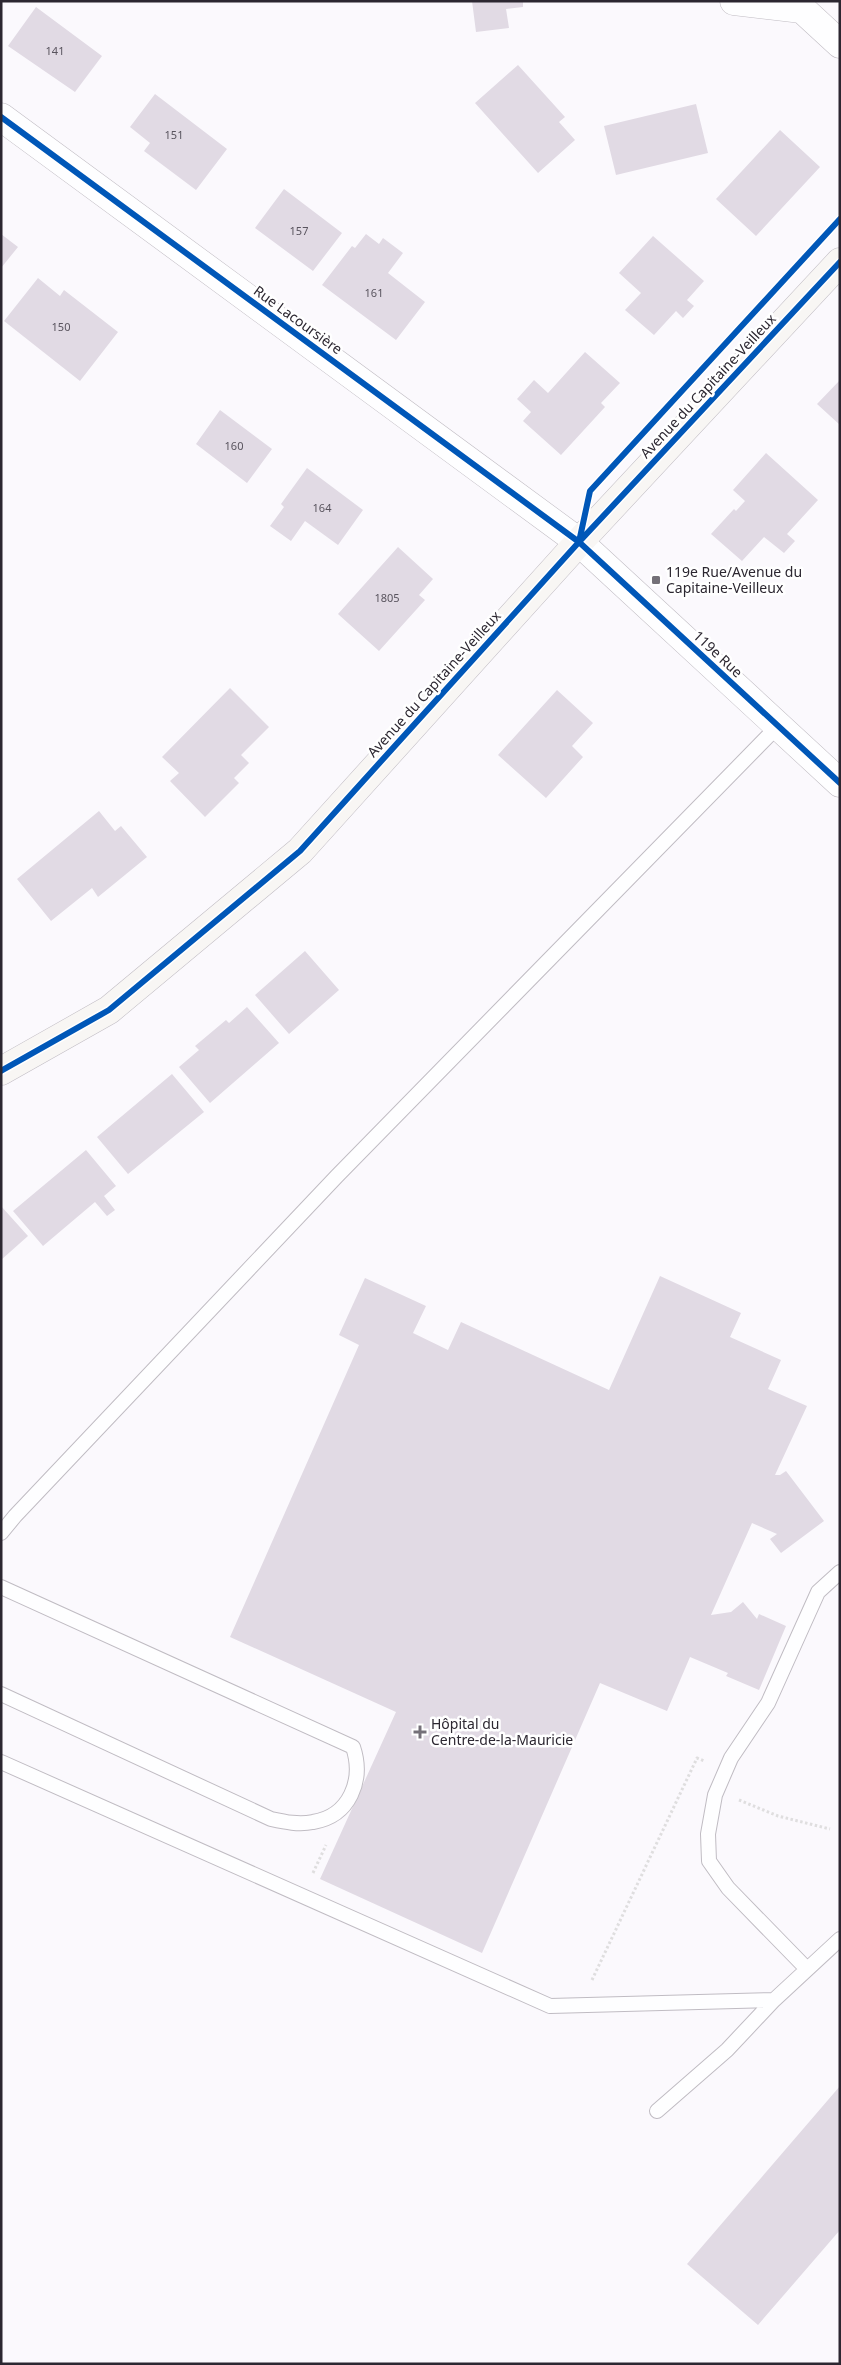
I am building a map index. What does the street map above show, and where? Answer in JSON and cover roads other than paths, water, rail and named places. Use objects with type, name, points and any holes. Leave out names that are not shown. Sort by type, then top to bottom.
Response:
[{"type":"street","points":[[734,1],[802,10],[840,44]]},
{"type":"street","name":"Rue Lacoursière","points":[[1,117],[579,542]]},
{"type":"street","name":"Avenue du Capitaine-Veilleux","points":[[1,1071],[109,1010],[300,851],[579,542],[840,262]]},
{"type":"street","name":"119e Rue","points":[[579,542],[840,783]]},
{"type":"lane","points":[[1,1533],[337,1176],[778,726]]},
{"type":"lane","points":[[806,1968],[728,1888],[709,1861],[708,1834],[715,1795],[731,1758],[768,1703],[818,1592],[840,1572]]},
{"type":"lane","points":[[1,1586],[353,1748],[358,1764],[354,1786],[344,1806],[331,1816],[314,1822],[294,1823],[270,1819],[1,1694]]},
{"type":"lane","points":[[1,1762],[550,2006],[774,2000]]},
{"type":"lane","points":[[656,2111],[727,2050],[806,1968],[840,1940]]},
{"type":"place","name":"119e Rue/Avenue du Capitaine-Veilleux","points":[[656,580]]},
{"type":"place","name":"Hôpital du Centre-de-la-Mauricie","points":[[420,1732]]}]
